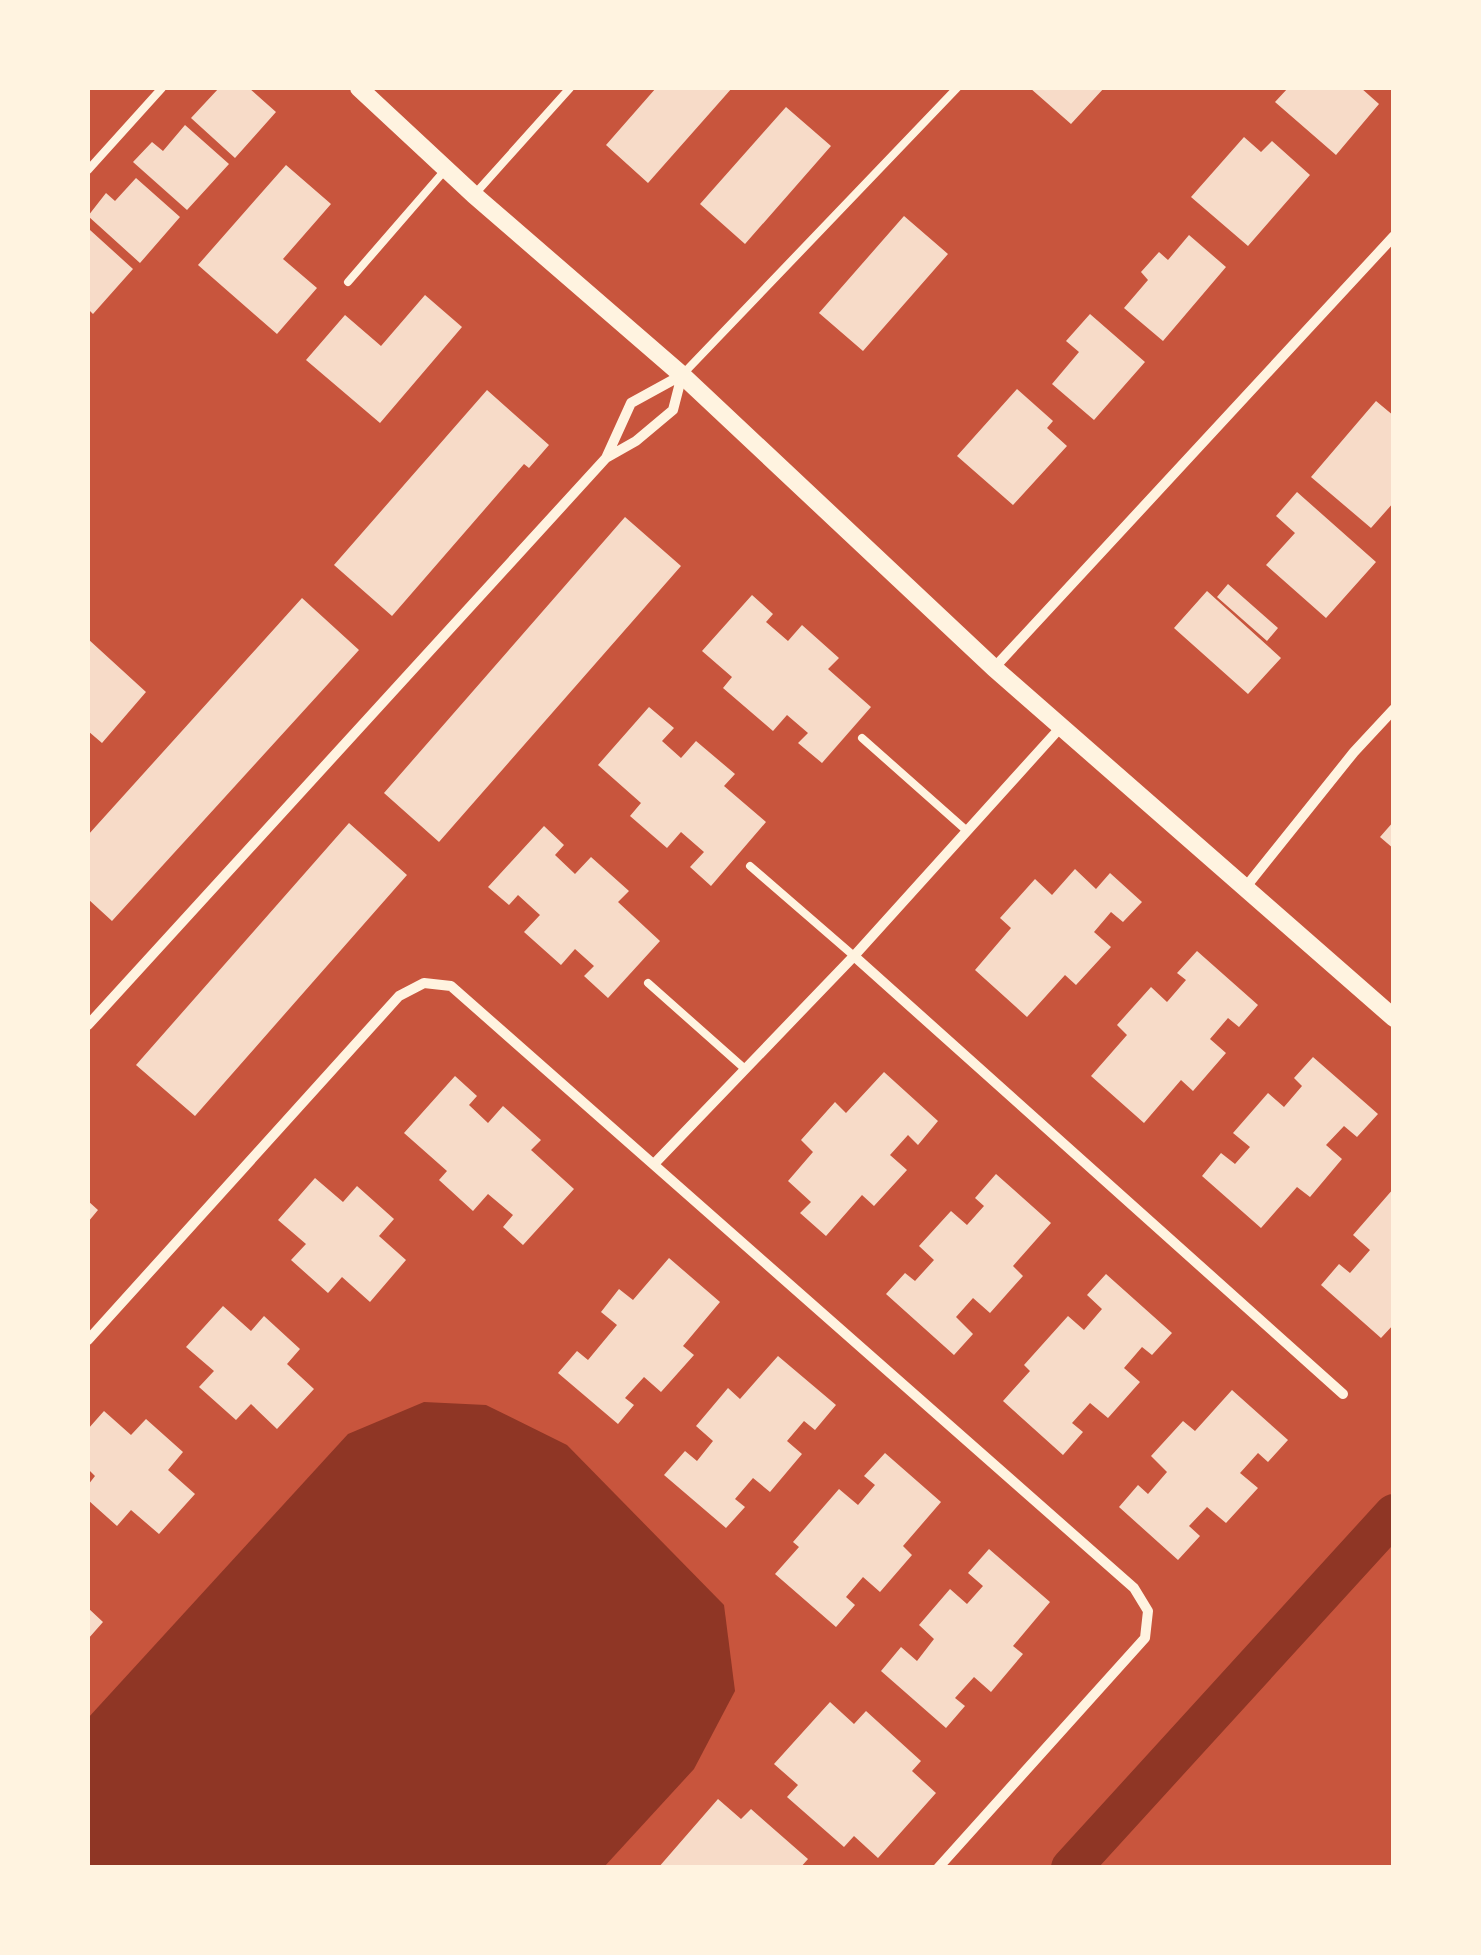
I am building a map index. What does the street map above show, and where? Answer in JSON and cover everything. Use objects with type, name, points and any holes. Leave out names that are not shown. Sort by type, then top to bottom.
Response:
[{"type":"street","points":[[359,88],[474,195],[682,375],[1060,728],[1394,1018]]},
{"type":"street","points":[[994,668],[1394,236]]},
{"type":"street","points":[[88,1025],[606,458],[631,403],[682,375]]},
{"type":"street","points":[[606,458],[636,441],[673,410],[682,375]]},
{"type":"street","points":[[1245,888],[1394,708]]},
{"type":"street","points":[[654,1164],[854,956],[1060,728]]},
{"type":"street","points":[[854,956],[1343,1394]]},
{"type":"street","points":[[88,1340],[399,996],[424,983],[451,986],[1134,1588],[1148,1611],[1146,1638],[938,1868]]},
{"type":"lane","points":[[88,170],[162,88]]},
{"type":"lane","points":[[474,195],[570,88]]},
{"type":"lane","points":[[682,375],[957,88]]},
{"type":"lane","points":[[348,282],[446,169]]},
{"type":"lane","points":[[862,738],[967,832]]},
{"type":"lane","points":[[750,866],[854,956]]},
{"type":"lane","points":[[648,983],[745,1069]]},
{"type":"shaded area","points":[[424,1402],[486,1405],[567,1445],[724,1605],[735,1691],[694,1769],[604,1867],[88,1867],[88,1718],[348,1434]]},
{"type":"building","points":[[219,88],[249,88],[276,112],[235,158],[191,118]]},
{"type":"building","points":[[656,88],[732,88],[648,183],[606,145]]},
{"type":"building","points":[[1030,88],[1104,88],[1071,124]]},
{"type":"building","points":[[1288,88],[1361,88],[1379,104],[1336,155],[1275,102]]},
{"type":"building","points":[[786,107],[831,146],[745,244],[700,204]]},
{"type":"building","points":[[185,125],[229,164],[187,210],[133,162],[152,142],[163,151]]},
{"type":"building","points":[[1244,137],[1261,152],[1272,141],[1310,175],[1248,246],[1191,197]]},
{"type":"building","points":[[286,165],[331,204],[283,259],[317,288],[277,334],[198,265]]},
{"type":"building","points":[[136,178],[180,217],[140,263],[88,216],[106,193],[115,201]]},
{"type":"building","points":[[904,216],[948,254],[863,351],[819,313]]},
{"type":"building","points":[[90,230],[133,269],[93,314],[88,309]]},
{"type":"building","points":[[1189,235],[1226,267],[1163,341],[1124,308],[1148,280],[1141,272],[1159,252],[1168,260]]},
{"type":"building","points":[[425,295],[462,327],[380,423],[306,360],[345,315],[381,346]]},
{"type":"building","points":[[1090,314],[1145,362],[1094,420],[1052,384],[1079,352],[1066,341]]},
{"type":"building","points":[[1017,389],[1053,421],[1047,428],[1067,446],[1013,505],[957,456]]},
{"type":"building","points":[[487,390],[549,445],[529,468],[524,464],[392,616],[334,565]]},
{"type":"building","points":[[1376,401],[1394,416],[1394,502],[1371,528],[1311,477]]},
{"type":"building","points":[[1297,492],[1376,562],[1326,618],[1266,565],[1295,533],[1276,516]]},
{"type":"building","points":[[625,517],[681,566],[439,842],[384,793]]},
{"type":"building","points":[[1228,584],[1278,628],[1267,641],[1217,597]]},
{"type":"building","points":[[1207,591],[1281,658],[1248,694],[1174,628]]},
{"type":"building","points":[[752,595],[773,614],[766,622],[788,641],[802,625],[839,658],[828,669],[871,707],[822,763],[798,743],[808,733],[787,715],[773,731],[723,688],[732,677],[702,651]]},
{"type":"building","points":[[302,598],[359,650],[112,921],[88,899],[88,835]]},
{"type":"building","points":[[88,639],[146,692],[102,743],[88,731]]},
{"type":"building","points":[[649,707],[674,728],[662,741],[681,758],[696,741],[735,774],[724,786],[766,822],[711,886],[690,867],[704,852],[681,832],[667,848],[630,816],[641,803],[598,765]]},
{"type":"building","points":[[1394,821],[1394,849],[1380,837]]},
{"type":"building","points":[[349,823],[407,875],[195,1116],[136,1065]]},
{"type":"building","points":[[544,826],[564,845],[555,855],[575,874],[591,857],[629,891],[618,902],[660,941],[608,998],[584,976],[594,966],[575,949],[561,965],[524,932],[540,915],[518,895],[509,905],[488,887]]},
{"type":"building","points":[[1075,869],[1096,889],[1110,873],[1142,902],[1123,922],[1111,912],[1094,932],[1111,947],[1076,985],[1065,975],[1027,1017],[975,970],[1011,928],[1000,918],[1035,879],[1052,895]]},
{"type":"building","points":[[1197,951],[1258,1005],[1239,1027],[1228,1018],[1210,1039],[1226,1053],[1193,1091],[1181,1080],[1144,1123],[1091,1076],[1127,1035],[1117,1025],[1151,987],[1167,1002],[1186,980],[1177,973]]},
{"type":"building","points":[[1313,1057],[1378,1114],[1357,1137],[1344,1126],[1326,1145],[1342,1159],[1310,1197],[1297,1187],[1261,1228],[1202,1176],[1221,1153],[1235,1164],[1250,1147],[1233,1133],[1268,1093],[1284,1107],[1302,1086],[1294,1078]]},
{"type":"building","points":[[884,1072],[938,1121],[918,1145],[908,1135],[890,1155],[907,1170],[874,1206],[862,1195],[826,1236],[800,1213],[811,1202],[788,1181],[813,1152],[801,1140],[835,1102],[846,1113]]},
{"type":"building","points":[[455,1076],[477,1096],[469,1105],[488,1123],[503,1106],[541,1140],[531,1150],[574,1189],[523,1245],[503,1227],[513,1215],[488,1194],[473,1211],[439,1180],[447,1171],[404,1133]]},
{"type":"building","points":[[996,1174],[1051,1223],[1013,1266],[1023,1276],[990,1313],[973,1298],[956,1317],[973,1334],[954,1355],[886,1294],[905,1273],[915,1281],[934,1260],[919,1246],[951,1211],[967,1225],[984,1206],[975,1198]]},
{"type":"building","points":[[315,1178],[343,1202],[357,1186],[394,1219],[379,1236],[406,1260],[370,1302],[342,1277],[328,1293],[291,1260],[306,1244],[278,1220]]},
{"type":"building","points":[[1394,1188],[1394,1324],[1381,1338],[1321,1285],[1339,1264],[1350,1273],[1370,1250],[1353,1235]]},
{"type":"building","points":[[88,1201],[98,1210],[88,1222]]},
{"type":"building","points":[[669,1258],[720,1302],[683,1346],[694,1355],[661,1392],[644,1377],[625,1398],[634,1405],[618,1424],[558,1373],[577,1351],[588,1360],[617,1325],[601,1312],[619,1289],[633,1300]]},
{"type":"building","points":[[1106,1274],[1172,1333],[1152,1355],[1142,1347],[1124,1368],[1140,1382],[1108,1418],[1090,1403],[1072,1423],[1083,1432],[1063,1455],[1003,1401],[1030,1371],[1024,1365],[1068,1316],[1084,1330],[1102,1309],[1087,1295]]},
{"type":"building","points":[[223,1306],[251,1331],[264,1316],[300,1349],[287,1364],[314,1389],[277,1429],[251,1404],[236,1420],[199,1387],[214,1371],[186,1347]]},
{"type":"building","points":[[778,1356],[836,1405],[815,1430],[804,1421],[787,1441],[802,1454],[770,1492],[753,1478],[735,1499],[745,1507],[726,1528],[664,1475],[685,1451],[697,1461],[713,1441],[696,1426],[728,1388],[740,1399]]},
{"type":"building","points":[[1232,1390],[1288,1440],[1268,1462],[1258,1453],[1240,1473],[1258,1488],[1226,1523],[1207,1507],[1189,1526],[1200,1536],[1178,1560],[1119,1507],[1138,1485],[1148,1494],[1167,1472],[1151,1456],[1183,1421],[1195,1431]]},
{"type":"building","points":[[104,1411],[131,1435],[146,1419],[183,1452],[168,1470],[195,1494],[159,1534],[131,1510],[117,1526],[88,1500],[88,1485],[95,1476],[88,1469],[88,1429]]},
{"type":"building","points":[[885,1453],[941,1502],[903,1546],[912,1555],[880,1592],[863,1577],[846,1597],[855,1605],[836,1627],[775,1574],[799,1547],[793,1542],[839,1489],[858,1505],[875,1485],[864,1476]]},
{"type":"building","points":[[989,1549],[1050,1602],[1013,1646],[1023,1654],[991,1692],[974,1677],[955,1698],[965,1706],[946,1728],[881,1671],[901,1647],[917,1661],[934,1639],[919,1625],[950,1589],[967,1604],[983,1586],[968,1573]]},
{"type":"building","points":[[88,1608],[103,1622],[88,1639]]},
{"type":"building","points":[[830,1702],[854,1724],[866,1711],[921,1761],[912,1771],[936,1793],[878,1858],[854,1836],[844,1847],[787,1797],[798,1785],[774,1764]]},
{"type":"building","points":[[718,1799],[741,1819],[751,1809],[808,1859],[800,1868],[658,1868]]},
{"type":"waterway","points":[[1071,1868],[1394,1514]]}]
